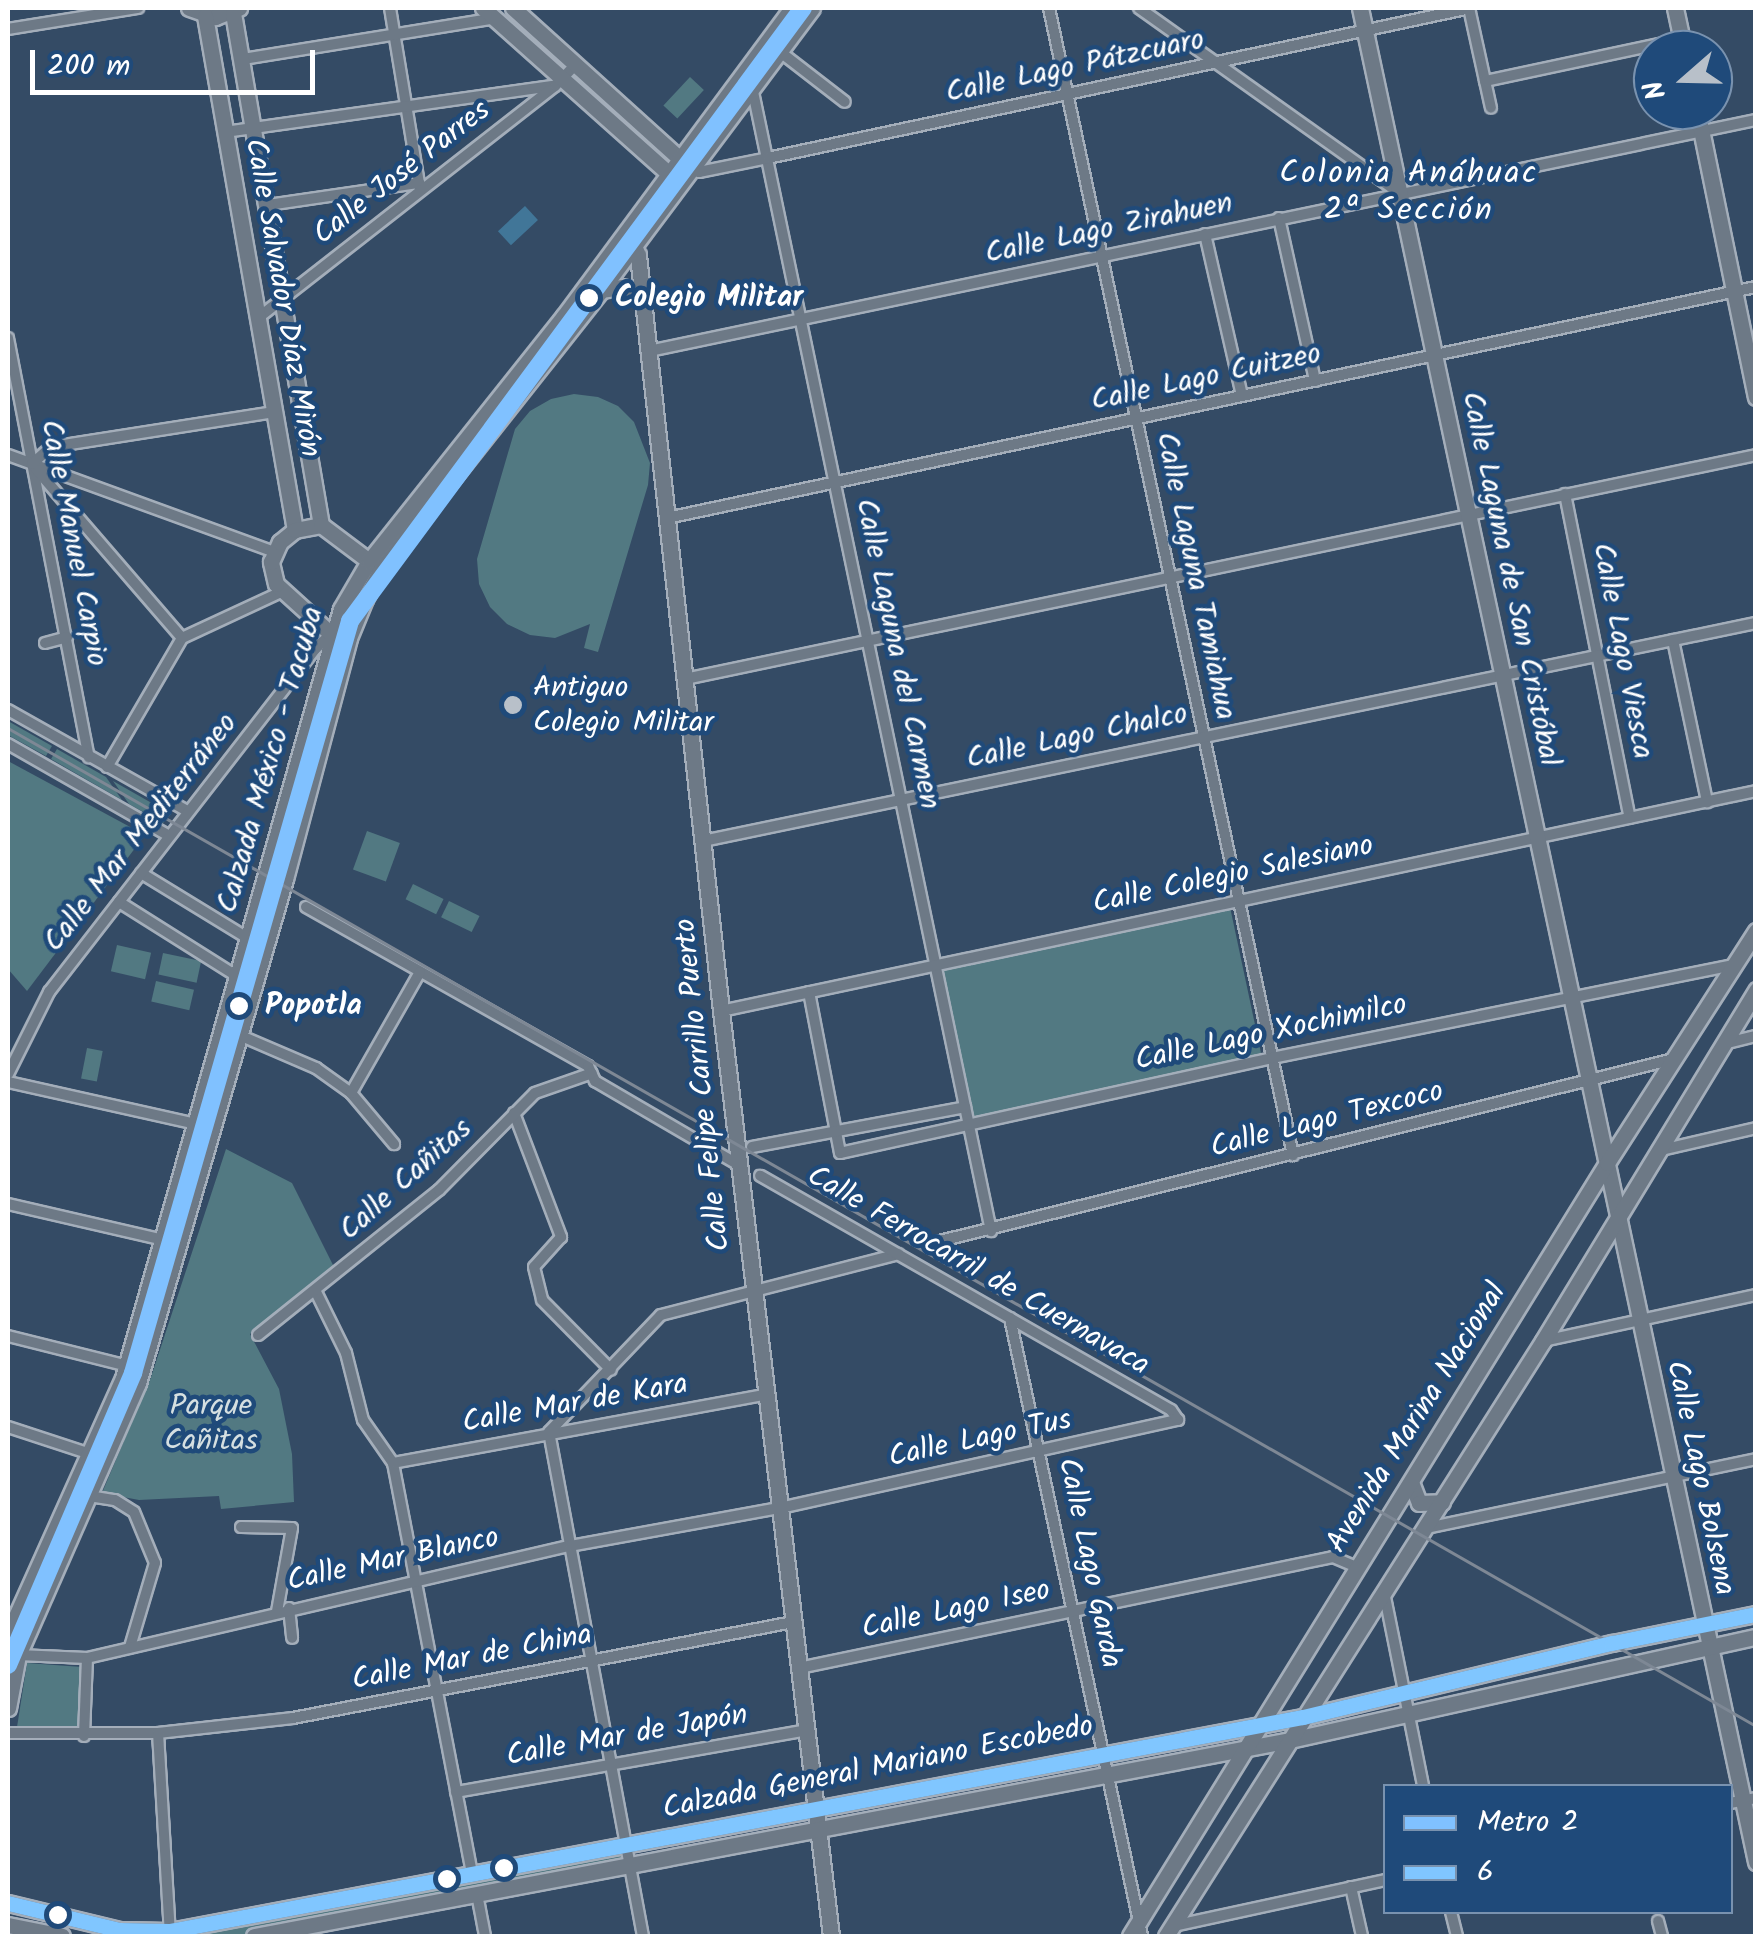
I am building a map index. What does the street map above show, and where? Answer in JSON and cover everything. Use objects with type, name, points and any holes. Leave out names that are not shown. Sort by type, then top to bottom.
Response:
[{"type":"main road","points":[[189,8],[205,16],[236,10]]},
{"type":"main road","points":[[513,8],[685,164]]},
{"type":"main road","name":"Calzada México - Tacuba","points":[[8,1634],[127,1366],[332,634],[375,565],[564,316],[630,238],[792,8]]},
{"type":"main road","name":"Calzada México - Tacuba","points":[[685,164],[752,87],[812,8]]},
{"type":"main road","name":"Calle Laguna de San Cristóbal","points":[[1360,8],[1606,1163]]},
{"type":"main road","name":"Calle Salvador Díaz Mirón","points":[[236,10],[321,525]]},
{"type":"main road","points":[[489,13],[558,82],[674,179]]},
{"type":"main road","name":"Calle Salvador Díaz Mirón","points":[[205,16],[295,530]]},
{"type":"main road","points":[[514,36],[528,21]]},
{"type":"main road","points":[[1701,131],[1756,397]]},
{"type":"main road","name":"Calzada México - Tacuba","points":[[8,1708],[18,1655],[138,1382],[274,916],[356,617],[375,565],[601,290],[630,238]]},
{"type":"main road","name":"Calle Felipe Carrillo Puerto","points":[[630,238],[643,296],[721,1011],[830,1936]]},
{"type":"main road","points":[[601,290],[623,286],[643,296]]},
{"type":"main road","points":[[280,440],[294,445],[306,436]]},
{"type":"main road","points":[[332,634],[281,592],[272,573],[275,552],[295,530],[321,525],[375,565]]},
{"type":"main road","points":[[277,839],[281,852],[293,848]]},
{"type":"main road","points":[[256,911],[265,906],[274,916]]},
{"type":"main road","name":"Avenida Marina Nacional","points":[[1130,1936],[1141,1929],[1356,1567],[1606,1163],[1756,931]]},
{"type":"main road","points":[[1170,1931],[1543,1341],[1756,990]]},
{"type":"main road","name":"Calle Lago Bolsena","points":[[1606,1163],[1702,1625],[1756,1862]]},
{"type":"main road","points":[[1411,1482],[1419,1503],[1431,1506],[1442,1502]]},
{"type":"main road","points":[[1398,1503],[1419,1504],[1428,1525]]},
{"type":"main road","name":"Calzada General Mariano Escobedo","points":[[8,1903],[120,1930],[170,1934],[626,1844],[1303,1718],[1756,1614]]},
{"type":"main road","name":"Calzada General Mariano Escobedo","points":[[254,1936],[326,1930],[477,1894],[1290,1740],[1756,1637]]},
{"type":"main road","points":[[8,1925],[62,1936]]},
{"type":"street","points":[[8,29],[92,11],[138,8]]},
{"type":"street","points":[[268,205],[419,186],[390,8]]},
{"type":"street","name":"Calle Laguna Tamiahua","points":[[1049,8],[1292,1156]]},
{"type":"street","points":[[1138,8],[1400,193]]},
{"type":"street","points":[[1469,8],[1491,108]]},
{"type":"street","name":"Calle Lago Pátzcuaro","points":[[685,164],[699,172],[1469,8]]},
{"type":"street","points":[[243,59],[395,36],[489,13]]},
{"type":"street","points":[[780,51],[845,102]]},
{"type":"street","points":[[1485,81],[1633,53]]},
{"type":"street","name":"Calle José Parres","points":[[258,318],[575,65]]},
{"type":"street","points":[[225,132],[254,132],[558,82]]},
{"type":"street","name":"Calle Laguna del Carmen","points":[[752,87],[992,1231]]},
{"type":"street","name":"Calle Lago Zirahuen","points":[[649,350],[1756,120]]},
{"type":"street","points":[[1279,218],[1315,381]]},
{"type":"street","points":[[1205,234],[1242,396]]},
{"type":"street","name":"Calle Lago Cuitzeo","points":[[667,518],[1756,287]]},
{"type":"street","name":"Calle Manuel Carpio","points":[[8,338],[89,756]]},
{"type":"street","points":[[32,464],[51,447],[274,412]]},
{"type":"street","points":[[685,679],[1756,454]]},
{"type":"street","points":[[8,455],[275,552]]},
{"type":"street","points":[[32,464],[182,638]]},
{"type":"street","name":"Calle Lago Viesca","points":[[1566,494],[1630,818]]},
{"type":"street","points":[[107,767],[182,638],[281,592]]},
{"type":"street","name":"Calle Lago Chalco","points":[[704,841],[1756,623]]},
{"type":"street","name":"Calle Mar Mediterráneo","points":[[8,1074],[40,1005],[315,649],[332,634]]},
{"type":"street","points":[[46,643],[66,638]]},
{"type":"street","points":[[1673,640],[1706,802]]},
{"type":"street","points":[[8,710],[187,812]]},
{"type":"street","points":[[8,744],[169,836]]},
{"type":"street","name":"Calle Colegio Salesiano","points":[[721,1011],[1238,898],[1756,791]]},
{"type":"street","points":[[142,873],[249,939]]},
{"type":"street","points":[[119,902],[238,977]]},
{"type":"street","points":[[306,907],[588,1066],[595,1081],[739,1165]]},
{"type":"street","name":"Calle Lago Xochimilco","points":[[833,1133],[840,1152],[1272,1058],[1734,964]]},
{"type":"street","points":[[351,1093],[420,972]]},
{"type":"street","points":[[809,992],[833,1133]]},
{"type":"street","points":[[240,1035],[316,1068],[351,1093],[394,1144]]},
{"type":"street","points":[[1721,1044],[1756,1036]]},
{"type":"street","name":"Calle Lago Texcoco","points":[[936,1242],[1675,1059]]},
{"type":"street","name":"Calle Cañitas","points":[[258,1335],[440,1190],[535,1093],[592,1073]]},
{"type":"street","points":[[8,1082],[196,1124]]},
{"type":"street","name":"Calle Lago Xochimilco","points":[[752,1147],[965,1107]]},
{"type":"street","points":[[514,1114],[561,1238],[534,1268],[542,1300],[611,1370]]},
{"type":"street","points":[[1661,1150],[1756,1128]]},
{"type":"street","name":"Calle Ferrocarril de Cuernavaca","points":[[760,1176],[1172,1410]]},
{"type":"street","points":[[8,1204],[164,1240]]},
{"type":"street","points":[[643,1936],[549,1432],[661,1315],[898,1254]]},
{"type":"street","points":[[316,1292],[346,1353],[362,1420],[393,1463],[472,1874]]},
{"type":"street","points":[[1543,1341],[1756,1295]]},
{"type":"street","name":"Calle Lago Garda","points":[[1010,1318],[1141,1929]]},
{"type":"street","points":[[8,1336],[127,1366]]},
{"type":"street","name":"Calle Mar de Kara","points":[[393,1463],[766,1395]]},
{"type":"street","name":"Calle Lago Tus","points":[[780,1508],[1173,1423],[1178,1416],[1172,1410]]},
{"type":"street","points":[[8,1427],[90,1454]]},
{"type":"street","points":[[1428,1525],[1756,1459]]},
{"type":"street","points":[[89,1496],[115,1500],[134,1512],[155,1563],[130,1647]]},
{"type":"street","name":"Calle Mar Blanco","points":[[18,1655],[86,1658],[570,1546],[780,1508]]},
{"type":"street","points":[[241,1527],[292,1528],[283,1610],[292,1638]]},
{"type":"street","name":"Calle Lago Iseo","points":[[799,1668],[1332,1557],[1356,1567]]},
{"type":"street","points":[[1384,1592],[1424,1784]]},
{"type":"street","name":"Calle Mar de China","points":[[8,1733],[158,1733],[293,1718],[793,1622]]},
{"type":"street","points":[[84,1736],[86,1658]]},
{"type":"street","name":"Calle Mar de Japón","points":[[456,1792],[806,1730]]},
{"type":"street","points":[[158,1733],[170,1934]]},
{"type":"street","points":[[1170,1931],[1383,1881]]},
{"type":"street","points":[[1351,1887],[1362,1936]]},
{"type":"street","points":[[477,1894],[485,1936]]},
{"type":"street","points":[[1658,1921],[1662,1936]]},
{"type":"green space","points":[[690,77],[704,90],[677,118],[663,106]]},
{"type":"green space","points":[[574,394],[598,397],[618,406],[634,422],[650,463],[648,485],[598,652],[584,648],[590,624],[555,638],[530,635],[507,624],[490,607],[479,584],[477,559],[515,429],[530,411],[551,399]]},
{"type":"green space","points":[[8,721],[52,746],[46,756],[8,735]]},
{"type":"green space","points":[[57,749],[106,777],[122,800],[51,759]]},
{"type":"green space","points":[[8,761],[145,835],[27,991],[8,969]]},
{"type":"green space","points":[[113,781],[171,814],[163,823],[129,804]]},
{"type":"green space","points":[[367,831],[400,843],[386,881],[353,870]]},
{"type":"green space","points":[[413,884],[444,899],[436,914],[406,899]]},
{"type":"green space","points":[[449,901],[480,916],[472,932],[441,917]]},
{"type":"green space","points":[[1230,907],[1262,1056],[973,1117],[941,968]]},
{"type":"green space","points":[[117,945],[151,953],[145,979],[111,971]]},
{"type":"green space","points":[[163,953],[201,961],[197,983],[158,975]]},
{"type":"green space","points":[[156,981],[194,990],[189,1010],[151,1001]]},
{"type":"green space","points":[[87,1048],[103,1051],[97,1081],[81,1078]]},
{"type":"green space","name":"Parque Cañitas","points":[[226,1149],[292,1183],[335,1269],[250,1334],[279,1389],[292,1454],[294,1502],[221,1509],[219,1496],[139,1500],[102,1493],[151,1377]]},
{"type":"green space","points":[[27,1663],[82,1667],[80,1728],[17,1727]]},
{"type":"green space","points":[[622,1849],[625,1863],[238,1936],[177,1936]]},
{"type":"water","points":[[525,206],[538,220],[511,245],[498,231]]},
{"type":"railway","points":[[8,728],[1756,1726]]},
{"type":"metro line","name":"2","points":[[8,1665],[133,1373],[350,621],[803,8]]},
{"type":"transit line","name":"6","points":[[8,1903],[120,1930],[169,1931],[1303,1717],[1612,1643],[1756,1614]]},
{"type":"place","name":"Colegio Militar","points":[[589,298]]},
{"type":"place","name":"Antiguo Colegio Militar","points":[[513,705]]},
{"type":"place","name":"Popotla","points":[[239,1006]]},
{"type":"district","name":"Colonia Anáhuac 2ª Sección","points":[[1409,194]]}]
